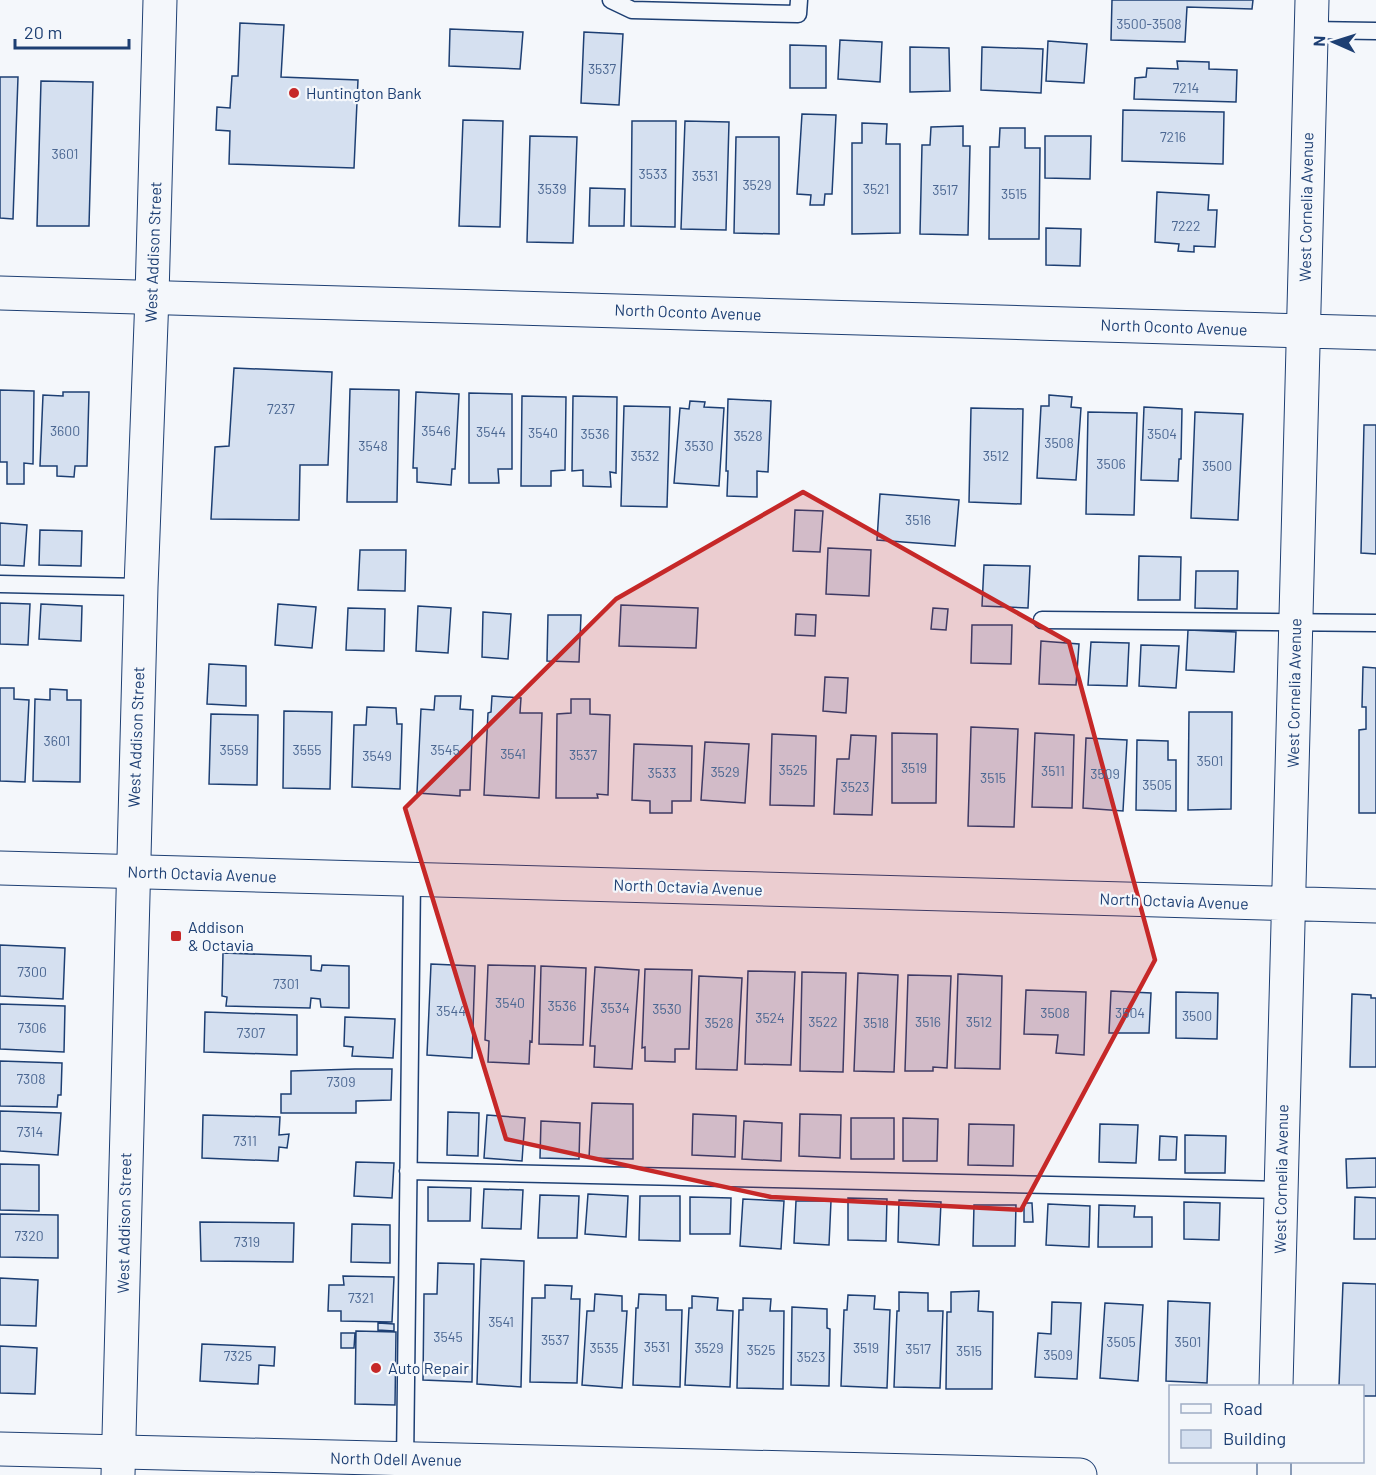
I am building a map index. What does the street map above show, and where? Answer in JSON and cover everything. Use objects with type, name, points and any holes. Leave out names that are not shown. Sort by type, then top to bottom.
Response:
[{"type":"street","name":"West Addison Street","points":[[118,1464],[141,587],[160,0]]},
{"type":"street","name":"West Cornelia Avenue","points":[[1276,1385],[1311,15]]},
{"type":"street","name":"North Oconto Avenue","points":[[0,293],[1376,333]]},
{"type":"street","name":"North Octavia Avenue","points":[[0,868],[1376,906]]},
{"type":"street","name":"North Odell Avenue","points":[[0,1449],[118,1464],[1080,1475]]},
{"type":"lane","points":[[611,0],[632,10],[798,14],[799,0]]},
{"type":"lane","points":[[1311,15],[1376,31]]},
{"type":"lane","points":[[0,584],[141,587]]},
{"type":"lane","points":[[1042,620],[1376,623]]},
{"type":"lane","points":[[405,1467],[412,880]]},
{"type":"lane","points":[[408,1171],[1281,1190]]},
{"type":"highlighted area","points":[[803,492],[1069,642],[1155,960],[1021,1210],[771,1197],[506,1139],[405,808],[616,599]]},
{"type":"building","points":[[1112,0],[1253,0],[1252,9],[1187,7],[1185,42],[1111,40]]},
{"type":"building","name":"Huntington Bank","points":[[240,23],[284,25],[281,77],[358,80],[354,168],[229,164],[230,131],[216,130],[217,107],[230,108],[232,76],[238,76]]},
{"type":"building","points":[[450,29],[523,32],[520,69],[449,66]]},
{"type":"building","points":[[584,32],[623,34],[619,105],[581,103]]},
{"type":"building","points":[[840,40],[882,42],[880,82],[838,79]]},
{"type":"building","points":[[1048,41],[1087,44],[1084,83],[1046,81]]},
{"type":"building","points":[[790,45],[826,46],[826,88],[790,88]]},
{"type":"building","points":[[910,47],[949,48],[950,91],[910,92]]},
{"type":"building","points":[[982,47],[1043,49],[1041,93],[981,90]]},
{"type":"building","points":[[1177,61],[1209,62],[1209,69],[1237,70],[1236,102],[1134,99],[1135,78],[1146,77],[1147,68],[1178,69]]},
{"type":"building","points":[[0,77],[18,77],[13,219],[0,218]]},
{"type":"building","points":[[41,81],[93,82],[89,226],[37,226]]},
{"type":"building","points":[[1123,110],[1224,112],[1223,164],[1122,161]]},
{"type":"building","points":[[802,114],[836,115],[832,194],[825,194],[824,205],[810,205],[811,195],[797,194]]},
{"type":"building","points":[[463,120],[503,121],[500,227],[459,226]]},
{"type":"building","points":[[632,121],[676,121],[675,227],[631,226]]},
{"type":"building","points":[[685,121],[729,122],[726,230],[681,229]]},
{"type":"building","points":[[862,123],[887,124],[886,144],[900,144],[900,233],[852,234],[852,143],[862,143]]},
{"type":"building","points":[[963,126],[963,146],[970,146],[968,235],[920,234],[922,145],[930,145],[931,127]]},
{"type":"building","points":[[1000,128],[1025,128],[1025,148],[1040,148],[1039,239],[989,239],[990,147],[999,147]]},
{"type":"building","points":[[530,136],[577,137],[573,243],[527,242]]},
{"type":"building","points":[[1045,136],[1091,136],[1090,179],[1045,178]]},
{"type":"building","points":[[736,137],[779,137],[779,234],[734,233]]},
{"type":"building","points":[[590,188],[625,189],[624,226],[589,226]]},
{"type":"building","points":[[1157,192],[1209,195],[1208,210],[1217,210],[1215,247],[1194,246],[1194,252],[1178,251],[1179,244],[1155,242]]},
{"type":"building","points":[[1046,228],[1081,229],[1080,266],[1046,265]]},
{"type":"building","points":[[234,368],[332,372],[328,465],[300,465],[299,520],[211,519],[215,447],[229,446]]},
{"type":"building","points":[[350,389],[399,390],[397,502],[347,502]]},
{"type":"building","points":[[0,390],[34,391],[33,464],[24,463],[24,484],[7,484],[7,462],[0,462]]},
{"type":"building","points":[[63,392],[89,392],[87,466],[75,466],[74,477],[57,476],[57,466],[40,466],[43,395],[63,396]]},
{"type":"building","points":[[416,392],[459,394],[455,469],[452,469],[451,485],[417,482],[417,468],[413,468]]},
{"type":"building","points":[[469,393],[512,394],[512,469],[498,469],[499,483],[469,483]]},
{"type":"building","points":[[1049,395],[1072,397],[1071,407],[1081,408],[1076,480],[1037,478],[1041,406],[1049,406]]},
{"type":"building","points":[[522,396],[566,397],[565,470],[551,471],[551,486],[521,486]]},
{"type":"building","points":[[573,396],[617,397],[616,473],[610,472],[611,487],[583,486],[583,470],[572,471]]},
{"type":"building","points":[[728,399],[771,401],[768,472],[757,471],[757,497],[727,496]]},
{"type":"building","points":[[690,401],[705,402],[704,407],[724,408],[719,486],[674,483],[680,408],[689,409]]},
{"type":"building","points":[[624,406],[670,407],[667,507],[621,506]]},
{"type":"building","points":[[1144,407],[1182,409],[1178,481],[1141,480]]},
{"type":"building","points":[[971,408],[1023,409],[1021,504],[969,502]]},
{"type":"building","points":[[1088,412],[1137,413],[1134,515],[1086,514]]},
{"type":"building","points":[[1195,412],[1243,414],[1238,520],[1191,518]]},
{"type":"building","points":[[1364,425],[1376,425],[1376,554],[1361,553]]},
{"type":"building","points":[[880,494],[959,500],[955,546],[877,540]]},
{"type":"building","points":[[795,510],[823,511],[820,552],[793,551]]},
{"type":"building","points":[[0,523],[27,525],[24,566],[0,565]]},
{"type":"building","points":[[40,530],[82,531],[81,566],[39,565]]},
{"type":"building","points":[[828,548],[871,550],[869,596],[826,594]]},
{"type":"building","points":[[360,550],[406,550],[405,591],[358,590]]},
{"type":"building","points":[[1139,556],[1181,557],[1180,600],[1138,600]]},
{"type":"building","points":[[984,565],[1030,566],[1028,608],[982,606]]},
{"type":"building","points":[[1196,571],[1238,571],[1237,609],[1195,608]]},
{"type":"building","points":[[0,603],[30,604],[28,645],[0,644]]},
{"type":"building","points":[[41,604],[82,606],[81,641],[39,639]]},
{"type":"building","points":[[278,604],[316,607],[312,648],[275,645]]},
{"type":"building","points":[[621,605],[698,608],[696,648],[619,646]]},
{"type":"building","points":[[418,606],[451,608],[448,653],[416,651]]},
{"type":"building","points":[[348,608],[385,609],[384,651],[346,650]]},
{"type":"building","points":[[933,608],[948,609],[946,630],[931,629]]},
{"type":"building","points":[[483,612],[511,614],[508,659],[482,657]]},
{"type":"building","points":[[796,614],[816,615],[815,636],[795,635]]},
{"type":"building","points":[[548,615],[581,615],[579,662],[547,661]]},
{"type":"building","points":[[972,625],[1012,625],[1011,664],[971,663]]},
{"type":"building","points":[[1188,630],[1236,632],[1234,672],[1186,670]]},
{"type":"building","points":[[1041,641],[1079,644],[1076,685],[1039,684]]},
{"type":"building","points":[[1091,642],[1129,643],[1127,686],[1088,685]]},
{"type":"building","points":[[1141,645],[1179,646],[1176,688],[1139,686]]},
{"type":"building","points":[[209,664],[246,666],[246,706],[207,704]]},
{"type":"building","points":[[1363,667],[1376,668],[1376,813],[1359,813],[1359,730],[1366,729],[1366,707],[1362,707]]},
{"type":"building","points":[[825,677],[848,678],[846,713],[823,711]]},
{"type":"building","points":[[0,688],[14,688],[14,699],[29,700],[25,782],[0,781]]},
{"type":"building","points":[[50,689],[67,690],[67,700],[81,700],[80,782],[33,781],[35,699],[50,700]]},
{"type":"building","points":[[435,696],[461,696],[460,709],[473,710],[470,790],[460,790],[460,796],[417,793],[421,709],[434,710]]},
{"type":"building","points":[[492,696],[521,698],[520,713],[542,713],[539,798],[484,795],[488,713],[491,712]]},
{"type":"building","points":[[571,699],[590,699],[590,714],[610,715],[608,795],[597,794],[598,798],[556,798],[557,714],[571,713]]},
{"type":"building","points":[[367,707],[396,708],[397,724],[402,724],[400,789],[352,787],[354,725],[366,725]]},
{"type":"building","points":[[284,711],[332,712],[330,789],[283,788]]},
{"type":"building","points":[[1189,712],[1232,712],[1231,809],[1188,810]]},
{"type":"building","points":[[211,714],[258,715],[257,785],[209,784]]},
{"type":"building","points":[[971,727],[1018,729],[1014,827],[968,826]]},
{"type":"building","points":[[892,733],[937,734],[936,803],[892,803]]},
{"type":"building","points":[[1035,733],[1074,735],[1072,808],[1032,807]]},
{"type":"building","points":[[772,734],[816,736],[814,806],[770,805]]},
{"type":"building","points":[[851,735],[876,736],[872,815],[834,814],[837,759],[849,759]]},
{"type":"building","points":[[1086,738],[1127,740],[1123,811],[1083,808]]},
{"type":"building","points":[[1137,740],[1168,741],[1168,760],[1176,760],[1176,811],[1136,810]]},
{"type":"building","points":[[705,742],[749,744],[745,803],[701,800]]},
{"type":"building","points":[[634,744],[692,746],[691,801],[672,801],[672,813],[650,813],[650,801],[632,800]]},
{"type":"building","points":[[0,945],[65,948],[63,999],[0,996]]},
{"type":"building","points":[[223,953],[311,956],[311,970],[321,971],[322,965],[349,966],[349,1008],[321,1007],[320,999],[311,998],[310,1008],[226,1006],[227,997],[222,996]]},
{"type":"building","points":[[431,964],[475,966],[472,1058],[427,1055]]},
{"type":"building","points":[[488,965],[535,966],[529,1064],[488,1062],[489,1041],[485,1040]]},
{"type":"building","points":[[541,966],[586,968],[583,1045],[539,1044]]},
{"type":"building","points":[[595,967],[639,970],[632,1069],[594,1067],[595,1046],[590,1046]]},
{"type":"building","points":[[645,969],[692,970],[689,1049],[675,1049],[675,1062],[645,1061],[645,1047],[642,1048]]},
{"type":"building","points":[[748,971],[795,972],[791,1065],[745,1064]]},
{"type":"building","points":[[802,972],[846,973],[843,1072],[800,1071]]},
{"type":"building","points":[[858,973],[898,975],[894,1072],[854,1071]]},
{"type":"building","points":[[958,974],[1002,976],[1000,1069],[955,1068]]},
{"type":"building","points":[[908,975],[951,976],[947,1068],[933,1067],[933,1071],[905,1071]]},
{"type":"building","points":[[699,976],[742,978],[737,1070],[696,1069]]},
{"type":"building","points":[[1026,990],[1086,992],[1084,1055],[1056,1053],[1058,1035],[1024,1034]]},
{"type":"building","points":[[1111,991],[1151,993],[1149,1033],[1109,1033]]},
{"type":"building","points":[[1176,992],[1218,993],[1217,1039],[1176,1038]]},
{"type":"building","points":[[1352,994],[1371,995],[1371,998],[1376,998],[1376,1067],[1350,1067]]},
{"type":"building","points":[[0,1004],[65,1006],[64,1052],[0,1049]]},
{"type":"building","points":[[205,1012],[297,1015],[297,1055],[204,1052]]},
{"type":"building","points":[[345,1017],[395,1019],[393,1058],[352,1056],[353,1047],[344,1046]]},
{"type":"building","points":[[0,1061],[62,1063],[61,1095],[58,1095],[57,1107],[0,1106]]},
{"type":"building","points":[[392,1069],[391,1100],[356,1101],[356,1113],[281,1113],[281,1094],[291,1094],[291,1071]]},
{"type":"building","points":[[592,1103],[633,1104],[633,1159],[589,1158]]},
{"type":"building","points":[[0,1111],[61,1113],[58,1155],[0,1151]]},
{"type":"building","points":[[448,1112],[479,1113],[478,1156],[447,1155]]},
{"type":"building","points":[[693,1114],[736,1116],[735,1157],[692,1155]]},
{"type":"building","points":[[800,1114],[841,1115],[840,1158],[799,1156]]},
{"type":"building","points":[[203,1115],[280,1117],[279,1135],[289,1134],[287,1148],[279,1147],[278,1161],[202,1158]]},
{"type":"building","points":[[487,1115],[525,1118],[522,1161],[484,1158]]},
{"type":"building","points":[[851,1118],[894,1118],[894,1159],[851,1159]]},
{"type":"building","points":[[903,1118],[938,1119],[937,1161],[903,1161]]},
{"type":"building","points":[[541,1121],[580,1123],[579,1159],[540,1158]]},
{"type":"building","points":[[744,1121],[782,1123],[781,1161],[742,1159]]},
{"type":"building","points":[[969,1124],[1014,1125],[1013,1166],[968,1165]]},
{"type":"building","points":[[1100,1124],[1138,1125],[1136,1163],[1099,1162]]},
{"type":"building","points":[[1185,1135],[1226,1136],[1225,1173],[1185,1173]]},
{"type":"building","points":[[1160,1136],[1177,1137],[1176,1160],[1159,1160]]},
{"type":"building","points":[[1376,1158],[1376,1187],[1347,1188],[1346,1159]]},
{"type":"building","points":[[356,1162],[394,1163],[392,1198],[354,1196]]},
{"type":"building","points":[[0,1164],[39,1165],[39,1211],[0,1210]]},
{"type":"building","points":[[428,1187],[471,1188],[470,1221],[428,1221]]},
{"type":"building","points":[[484,1189],[523,1190],[521,1229],[482,1228]]},
{"type":"building","points":[[588,1194],[628,1196],[626,1237],[585,1234]]},
{"type":"building","points":[[540,1195],[579,1196],[577,1238],[538,1238]]},
{"type":"building","points":[[640,1196],[680,1196],[680,1241],[639,1240]]},
{"type":"building","points":[[690,1197],[731,1198],[730,1234],[690,1234]]},
{"type":"building","points":[[1355,1197],[1376,1198],[1376,1239],[1354,1239]]},
{"type":"building","points":[[848,1198],[887,1199],[886,1241],[848,1240]]},
{"type":"building","points":[[743,1199],[784,1201],[781,1249],[740,1246]]},
{"type":"building","points":[[899,1200],[941,1202],[939,1245],[898,1242]]},
{"type":"building","points":[[796,1201],[831,1201],[829,1245],[794,1243]]},
{"type":"building","points":[[1184,1202],[1220,1203],[1219,1240],[1184,1239]]},
{"type":"building","points":[[1024,1203],[1032,1203],[1033,1222],[1024,1222]]},
{"type":"building","points":[[1048,1204],[1090,1206],[1089,1247],[1046,1245]]},
{"type":"building","points":[[974,1205],[1016,1205],[1015,1246],[973,1246]]},
{"type":"building","points":[[1099,1205],[1135,1206],[1134,1217],[1152,1217],[1152,1247],[1098,1247]]},
{"type":"building","points":[[0,1214],[58,1215],[58,1258],[0,1257]]},
{"type":"building","points":[[200,1222],[294,1223],[293,1262],[201,1261]]},
{"type":"building","points":[[352,1224],[390,1225],[390,1263],[351,1262]]},
{"type":"building","points":[[481,1259],[524,1261],[521,1387],[477,1384]]},
{"type":"building","points":[[438,1263],[474,1264],[472,1382],[423,1380],[424,1294],[437,1294]]},
{"type":"building","points":[[343,1276],[394,1277],[392,1322],[341,1321],[341,1311],[328,1311],[329,1285],[344,1285]]},
{"type":"building","points":[[0,1278],[38,1280],[36,1326],[0,1325]]},
{"type":"building","points":[[1343,1283],[1376,1284],[1376,1396],[1364,1396],[1364,1385],[1339,1385]]},
{"type":"building","points":[[545,1285],[572,1286],[571,1299],[580,1299],[577,1383],[530,1382],[532,1298],[545,1298]]},
{"type":"building","points":[[979,1291],[978,1311],[993,1312],[992,1389],[946,1389],[947,1312],[951,1312],[951,1292]]},
{"type":"building","points":[[899,1292],[928,1293],[928,1311],[943,1311],[940,1388],[894,1387]]},
{"type":"building","points":[[595,1294],[622,1296],[622,1311],[627,1311],[622,1388],[582,1385],[587,1311],[594,1311]]},
{"type":"building","points":[[639,1294],[666,1295],[666,1310],[682,1310],[680,1387],[633,1385],[636,1308],[638,1308]]},
{"type":"building","points":[[848,1295],[875,1296],[874,1309],[890,1310],[887,1388],[841,1386],[844,1310],[847,1310]]},
{"type":"building","points":[[692,1296],[718,1298],[717,1310],[733,1311],[730,1387],[685,1385],[689,1308],[692,1308]]},
{"type":"building","points":[[743,1298],[771,1299],[770,1311],[784,1311],[783,1389],[737,1388],[739,1310],[743,1310]]},
{"type":"building","points":[[1168,1301],[1210,1303],[1207,1383],[1166,1381]]},
{"type":"building","points":[[1052,1302],[1081,1303],[1077,1379],[1035,1377],[1038,1333],[1051,1334]]},
{"type":"building","points":[[1105,1303],[1143,1305],[1138,1381],[1100,1378]]},
{"type":"building","points":[[792,1307],[827,1309],[827,1328],[830,1329],[829,1386],[791,1385]]},
{"type":"building","points":[[378,1323],[394,1324],[394,1331],[378,1330]]},
{"type":"building","name":"Auto Repair","points":[[356,1331],[396,1332],[395,1405],[355,1404]]},
{"type":"building","points":[[341,1333],[355,1333],[354,1348],[341,1348]]},
{"type":"building","points":[[202,1344],[275,1347],[274,1366],[259,1365],[258,1384],[200,1381]]},
{"type":"building","points":[[0,1346],[37,1348],[35,1394],[0,1393]]},
{"type":"place","name":"Huntington Bank","points":[[294,93]]},
{"type":"place","name":"Addison & Octavia","points":[[176,936]]},
{"type":"place","name":"Auto Repair","points":[[376,1368]]}]
